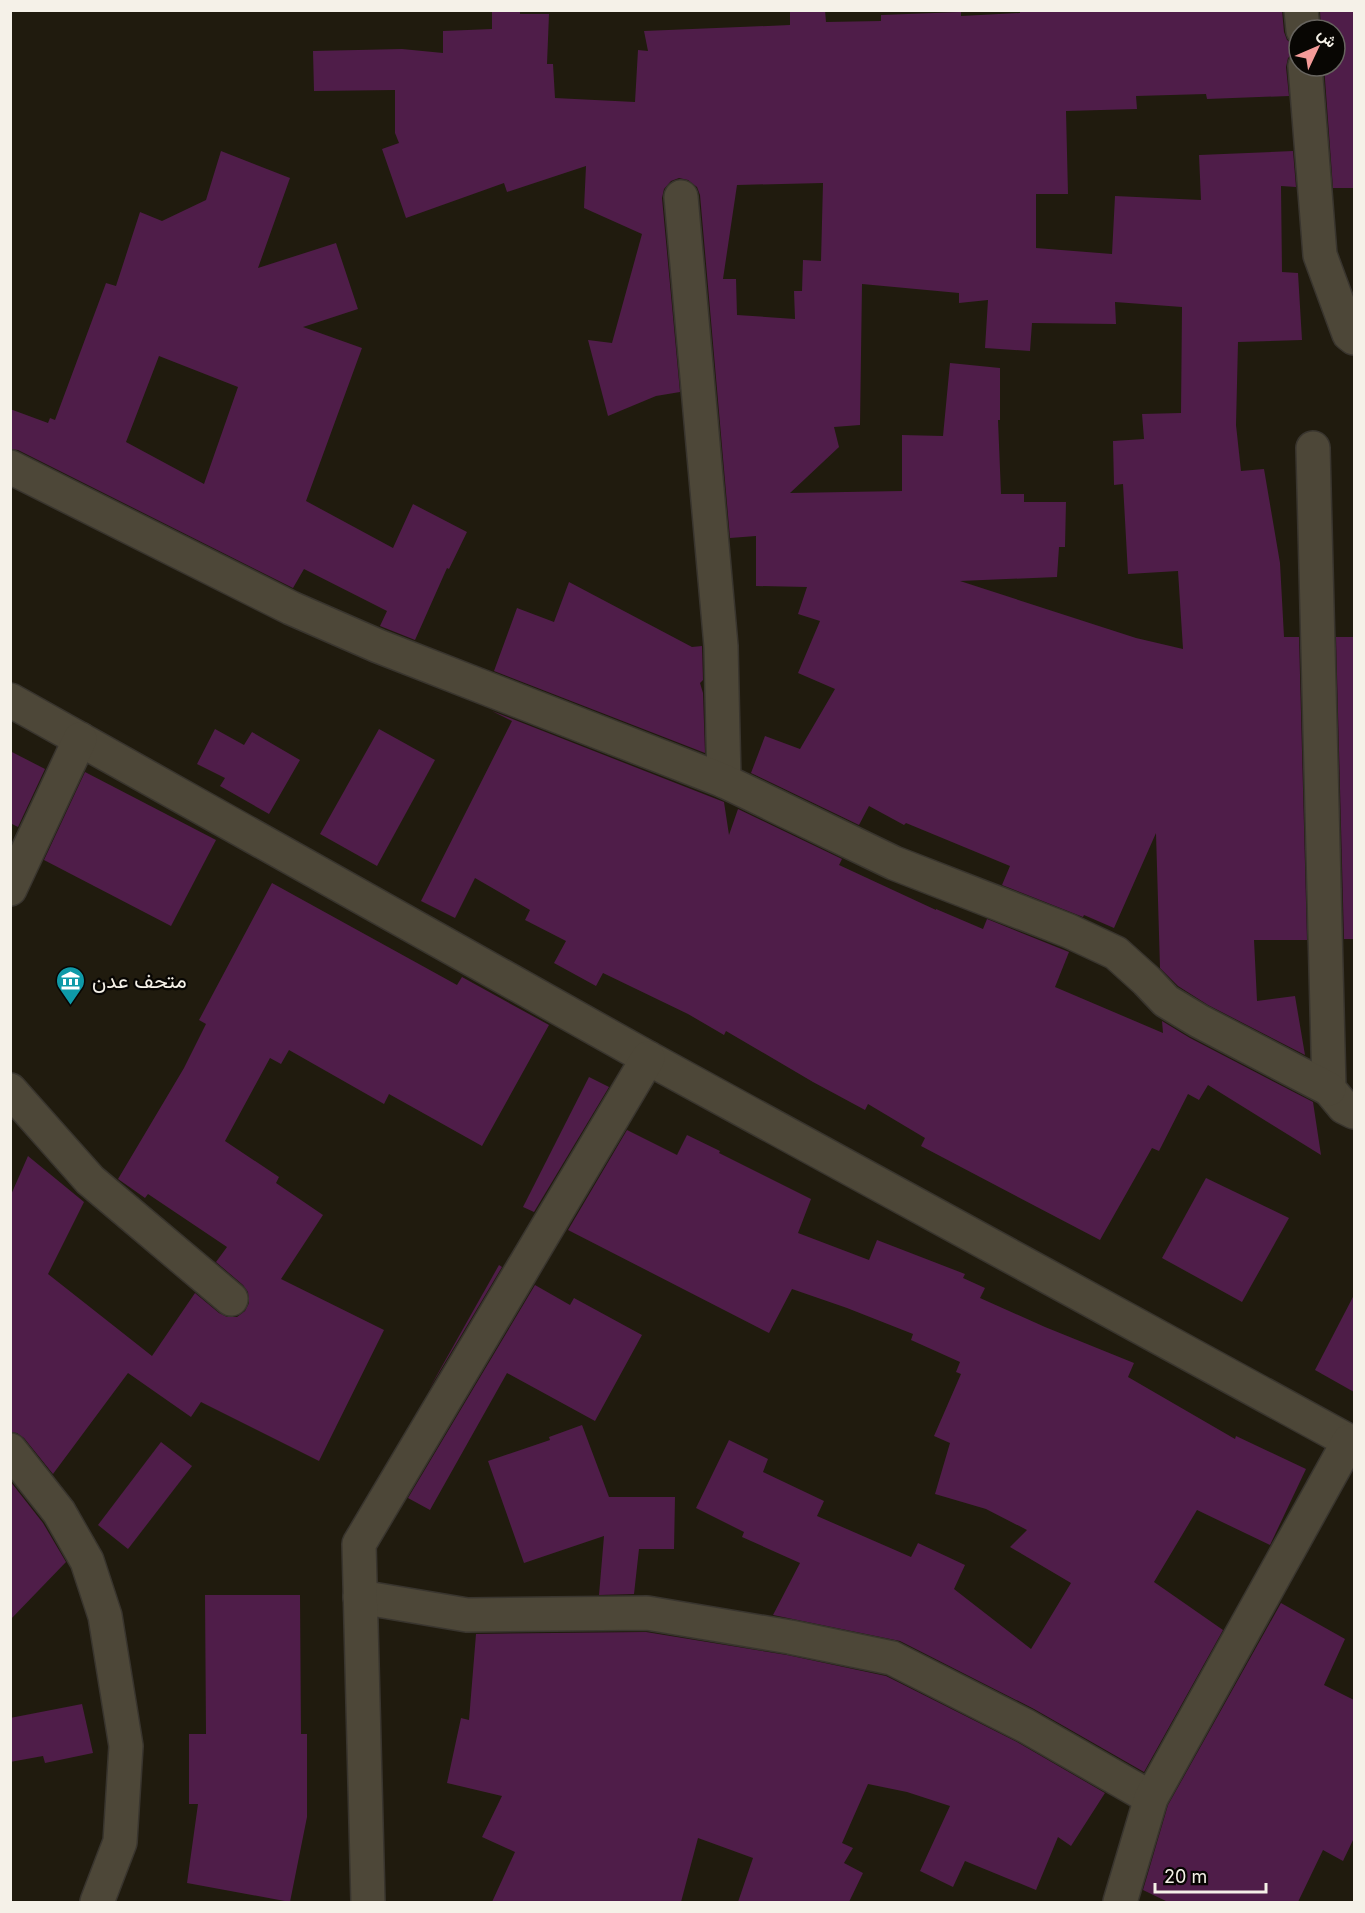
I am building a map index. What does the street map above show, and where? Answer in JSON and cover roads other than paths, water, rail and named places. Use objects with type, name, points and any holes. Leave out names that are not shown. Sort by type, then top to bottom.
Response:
[{"type":"street","points":[[1306,78],[1320,255],[1349,333],[1354,338]]},
{"type":"street","points":[[681,197],[721,646],[724,781]]},
{"type":"street","points":[[1313,448],[1340,967],[1329,1089]]},
{"type":"street","points":[[10,467],[291,608],[367,642],[724,781],[894,863],[1070,931],[1116,953],[1166,1001],[1198,1021],[1329,1089],[1344,1107],[1354,1112]]},
{"type":"street","points":[[10,700],[648,1058],[1352,1443],[1151,1798],[1120,1902]]},
{"type":"street","points":[[10,889],[80,739]]},
{"type":"street","points":[[368,1902],[359,1544],[648,1058]]},
{"type":"street","points":[[10,1090],[90,1180],[231,1299]]},
{"type":"street","points":[[10,1450],[59,1512],[87,1561],[105,1616],[126,1746],[120,1842],[97,1902]]},
{"type":"street","points":[[360,1597],[466,1615],[647,1613],[790,1637],[892,1658],[1026,1726],[1151,1798]]},
{"type":"place","name":"متحف عدن","points":[[71,1006]]}]
